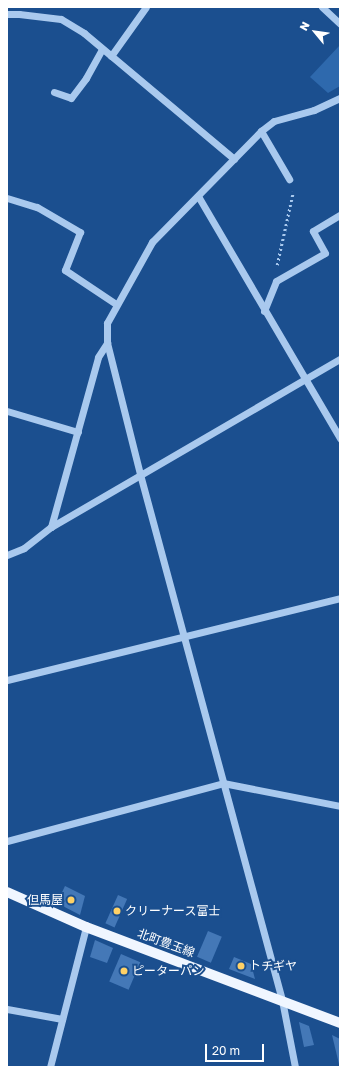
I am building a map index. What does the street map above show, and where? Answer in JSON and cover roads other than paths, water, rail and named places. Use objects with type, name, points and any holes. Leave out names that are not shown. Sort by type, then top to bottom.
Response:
[{"type":"main road","name":"北町豊玉線","points":[[7,892],[86,927],[340,1023]]},
{"type":"street","points":[[111,56],[146,7]]},
{"type":"street","points":[[326,8],[340,24]]},
{"type":"street","points":[[7,14],[61,19],[84,33],[234,159]]},
{"type":"street","points":[[54,92],[71,98],[86,78],[102,49]]},
{"type":"street","points":[[295,1067],[282,1000],[140,474],[107,343],[107,323],[116,304],[152,242],[261,131],[274,121],[314,110],[340,98]]},
{"type":"street","points":[[261,131],[289,179]]},
{"type":"street","points":[[198,196],[264,311],[340,438]]},
{"type":"street","points":[[7,198],[37,207],[80,232],[65,270],[116,304]]},
{"type":"street","points":[[264,311],[276,281],[325,252],[313,231],[340,214]]},
{"type":"street","points":[[51,527],[98,357],[107,343]]},
{"type":"street","points":[[7,555],[24,548],[51,527],[340,359]]},
{"type":"street","points":[[7,411],[78,432]]},
{"type":"street","points":[[7,680],[184,635],[340,598]]},
{"type":"street","points":[[7,841],[223,783],[340,806]]},
{"type":"street","points":[[50,1067],[86,927]]},
{"type":"street","points":[[7,1009],[62,1019]]},
{"type":"place","name":"但馬屋","points":[[71,900]]},
{"type":"place","name":"クリーナース富士","points":[[117,911]]},
{"type":"place","name":"トチギヤ","points":[[241,966]]},
{"type":"place","name":"ピーターパン","points":[[124,971]]}]
